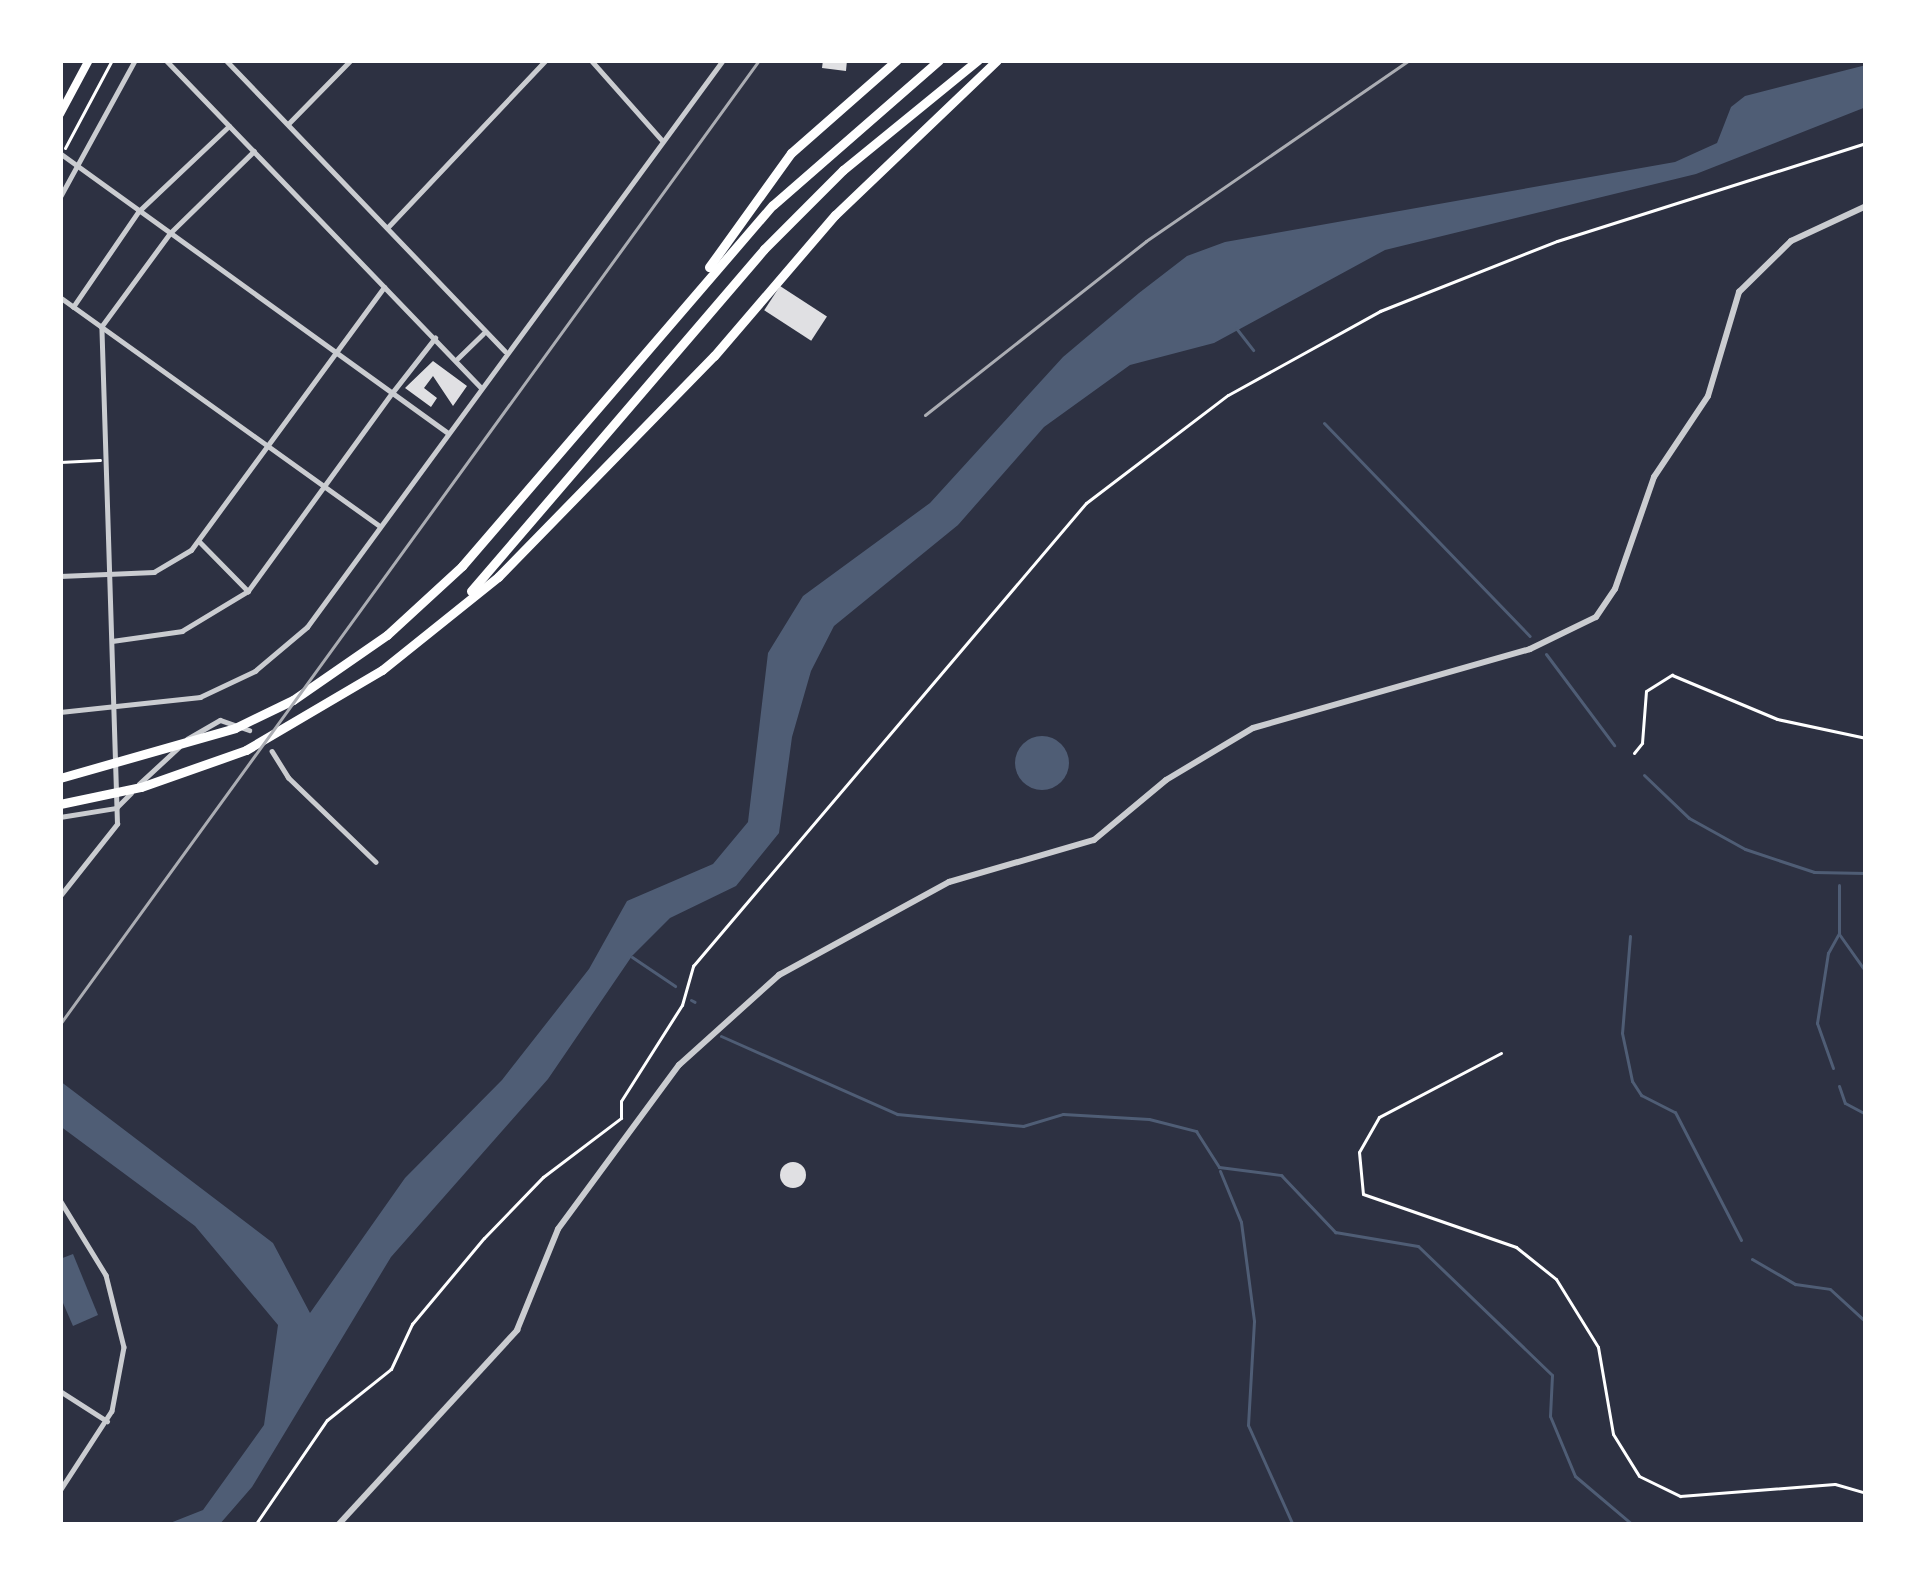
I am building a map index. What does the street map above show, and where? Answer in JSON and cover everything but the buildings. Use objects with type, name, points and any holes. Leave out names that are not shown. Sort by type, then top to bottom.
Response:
[{"type":"highway","points":[[692,292],[777,168],[898,60]]},
{"type":"highway","points":[[60,778],[235,728],[308,690],[386,635],[508,515],[692,292],[823,157],[939,60]]},
{"type":"highway","points":[[446,616],[734,281],[844,170],[978,60]]},
{"type":"highway","points":[[60,804],[230,757],[307,720],[382,670],[498,577],[714,356],[847,203],[997,60]]},
{"type":"main road","points":[[60,114],[89,60]]},
{"type":"street","points":[[60,196],[135,60]]},
{"type":"street","points":[[166,60],[481,387]]},
{"type":"street","points":[[226,60],[505,351]]},
{"type":"street","points":[[289,123],[351,60]]},
{"type":"street","points":[[387,228],[545,60]]},
{"type":"street","points":[[591,60],[662,140]]},
{"type":"street","points":[[60,712],[175,706],[255,671],[307,627],[505,351],[723,60]]},
{"type":"street","points":[[73,307],[138,212],[229,126]]},
{"type":"street","points":[[60,896],[117,824],[101,327],[170,233],[254,151]]},
{"type":"street","points":[[61,154],[448,433]]},
{"type":"street","points":[[338,1525],[517,1330],[565,1218],[679,1065],[763,986],[931,889],[1094,840],[1154,788],[1253,728],[1520,652],[1596,617],[1615,589],[1654,477],[1711,391],[1739,292],[1791,241],[1866,206]]},
{"type":"street","points":[[60,576],[154,572],[200,542],[384,287]]},
{"type":"street","points":[[60,297],[380,526]]},
{"type":"street","points":[[458,359],[485,332]]},
{"type":"street","points":[[112,641],[182,631],[248,590],[435,338]]},
{"type":"street","points":[[200,542],[248,590]]},
{"type":"street","points":[[60,817],[116,808],[201,726],[220,720],[249,730]]},
{"type":"street","points":[[272,751],[288,777],[376,862]]},
{"type":"street","points":[[60,1200],[106,1275],[122,1330],[124,1366],[107,1421],[60,1491]]},
{"type":"street","points":[[60,1391],[107,1421]]},
{"type":"path","points":[[61,154],[112,60]]},
{"type":"path","points":[[255,1525],[327,1420],[392,1369],[412,1324],[484,1238],[573,1154],[620,1118],[621,1101],[646,1073],[682,1005],[693,966],[1056,530],[1124,470],[1243,386],[1380,311],[1557,241],[1866,143]]},
{"type":"path","points":[[60,462],[106,459]]},
{"type":"path","points":[[1634,753],[1646,692],[1672,675],[1777,719],[1866,738]]},
{"type":"path","points":[[1502,1053],[1373,1123],[1357,1160],[1363,1193],[1516,1247],[1556,1279],[1598,1347],[1612,1433],[1639,1476],[1680,1496],[1835,1484],[1866,1493]]},
{"type":"water","points":[[1866,65],[1866,107],[1696,174],[1385,250],[1214,343],[1130,365],[1044,427],[958,525],[834,626],[811,671],[792,737],[779,833],[736,886],[670,918],[632,956],[548,1079],[391,1257],[252,1487],[219,1525],[165,1525],[203,1510],[264,1425],[278,1325],[195,1226],[60,1126],[60,1081],[273,1243],[310,1313],[405,1178],[502,1080],[589,969],[627,901],[713,864],[748,822],[768,653],[803,596],[930,503],[1063,357],[1139,293],[1187,256],[1225,242],[1675,162],[1717,143],[1731,107],[1745,96]]},
{"type":"water","points":[[1042,736],[1061,744],[1069,763],[1061,782],[1042,790],[1023,782],[1015,763],[1023,744]]},
{"type":"water","points":[[73,1254],[98,1315],[73,1326],[60,1296],[60,1259]]},
{"type":"waterway","points":[[1236,328],[1253,350]]},
{"type":"waterway","points":[[1324,423],[1530,636]]},
{"type":"waterway","points":[[1546,654],[1614,745]]},
{"type":"waterway","points":[[1644,775],[1689,818],[1745,849],[1814,872],[1866,873]]},
{"type":"waterway","points":[[1833,1068],[1817,1023],[1828,953],[1839,933],[1839,885]]},
{"type":"waterway","points":[[1839,934],[1866,972]]},
{"type":"waterway","points":[[1630,936],[1622,1033],[1632,1081],[1641,1095],[1675,1112],[1741,1240]]},
{"type":"waterway","points":[[632,957],[675,986]]},
{"type":"waterway","points":[[691,1000],[695,1002]]},
{"type":"waterway","points":[[721,1036],[897,1114],[1023,1126],[1063,1114],[1149,1119],[1196,1131],[1219,1167],[1281,1175],[1335,1232],[1418,1246],[1552,1375],[1550,1416],[1575,1476],[1633,1525]]},
{"type":"waterway","points":[[1839,1086],[1845,1103],[1866,1114]]},
{"type":"waterway","points":[[1220,1171],[1241,1222],[1254,1321],[1248,1425],[1293,1525]]},
{"type":"waterway","points":[[1752,1259],[1795,1284],[1830,1289],[1866,1322]]},
{"type":"railway","points":[[60,1024],[759,60]]},
{"type":"railway","points":[[925,415],[1146,241],[1409,60]]}]
